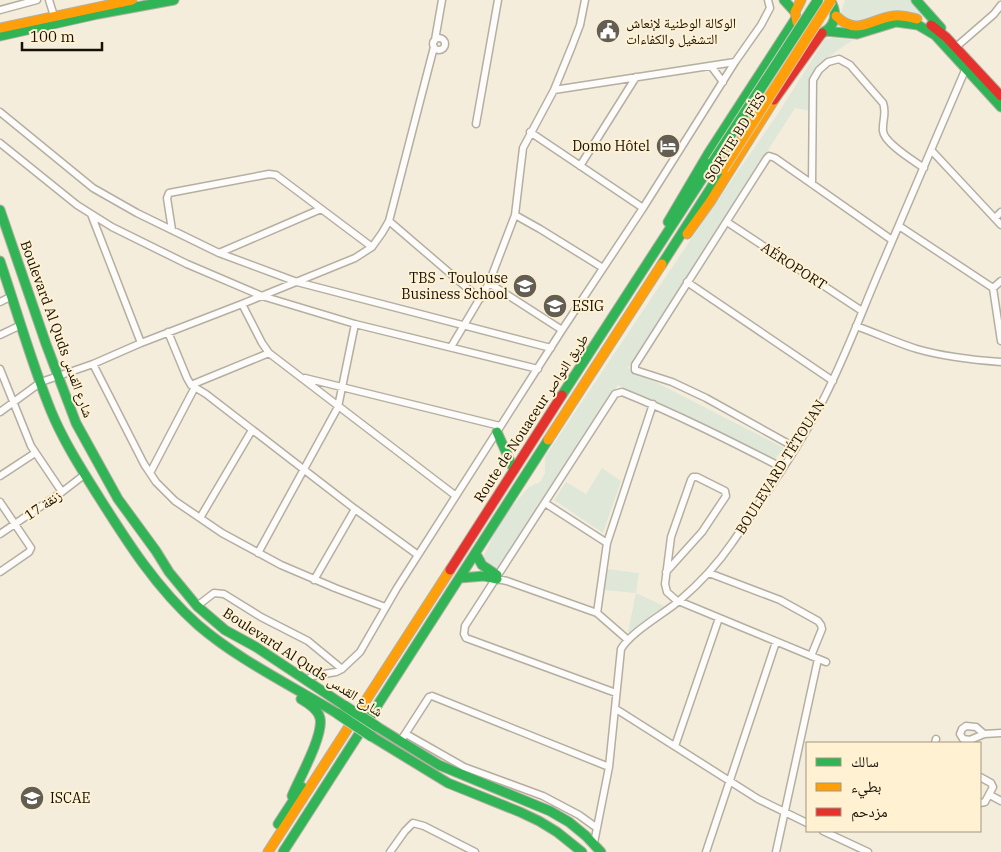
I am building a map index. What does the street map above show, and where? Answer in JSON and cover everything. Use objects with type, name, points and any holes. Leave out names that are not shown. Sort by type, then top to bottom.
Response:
[{"type":"main road","points":[[0,28],[132,0]]},
{"type":"main road","points":[[0,36],[98,14],[174,0]]},
{"type":"main road","points":[[784,0],[790,5],[801,28],[816,34],[824,32],[857,34],[896,22],[918,25],[935,35],[1001,108]]},
{"type":"main road","points":[[656,250],[662,234],[684,194],[796,15],[801,0]]},
{"type":"main road","name":"Route de Nouaceur طريق النواصر","points":[[268,852],[818,0]]},
{"type":"main road","points":[[830,0],[835,13],[846,26],[853,28],[892,16],[910,17],[929,24],[946,37],[1001,96]]},
{"type":"main road","name":"Route de Nouaceur طريق النواصر","points":[[282,852],[476,554],[503,508],[723,169],[830,0]]},
{"type":"main road","name":"SORTIE BD FÈS","points":[[668,254],[690,230],[710,202],[778,95],[824,32],[833,23],[840,0]]},
{"type":"main road","points":[[916,0],[936,22],[946,37]]},
{"type":"main road","name":"Boulevard Al Quds شارع القدس","points":[[0,210],[58,377],[83,438],[118,499],[156,551],[168,572],[197,606],[225,630],[306,680],[341,710]]},
{"type":"main road","name":"Boulevard Al Quds شارع القدس","points":[[0,261],[52,413],[84,475],[142,562],[192,619],[216,639],[287,684],[341,710],[374,731],[444,781],[534,818],[567,839],[582,852]]},
{"type":"main road","points":[[497,427],[510,445],[516,450],[525,452]]},
{"type":"main road","points":[[497,427],[514,470]]},
{"type":"main road","points":[[476,554],[482,565],[501,578]]},
{"type":"main road","points":[[460,578],[484,576],[501,578]]},
{"type":"main road","points":[[287,684],[295,695],[315,709],[320,723],[318,735],[288,808]]},
{"type":"main road","name":"Boulevard Al Quds شارع القدس","points":[[374,731],[403,738],[446,769],[544,807],[582,831],[602,852]]},
{"type":"main road","points":[[260,852],[319,763],[343,738]]},
{"type":"street","points":[[0,10],[9,4],[37,0]]},
{"type":"street","points":[[49,0],[54,16]]},
{"type":"street","points":[[0,412],[41,382],[93,364],[168,332],[298,282],[355,258],[372,247],[389,221],[435,43],[442,0]]},
{"type":"street","points":[[476,124],[498,0]]},
{"type":"street","points":[[451,347],[489,283],[515,216],[523,148],[554,90],[580,25],[585,0]]},
{"type":"street","points":[[306,680],[312,676],[336,672],[342,669],[360,652],[497,427],[552,348],[768,13],[770,8],[768,0]]},
{"type":"street","points":[[956,47],[994,14],[1001,5]]},
{"type":"street","points":[[812,184],[813,80],[823,66],[834,59],[845,61],[850,65],[872,89],[884,107],[883,132],[886,138],[924,168]]},
{"type":"street","points":[[554,90],[735,62]]},
{"type":"street","points":[[711,66],[723,82]]},
{"type":"street","name":"BOULEVARD TÉTOUAN","points":[[594,843],[609,767],[621,649],[628,640],[678,601],[709,573],[735,540],[796,448],[833,381],[892,240],[932,152],[966,68]]},
{"type":"street","points":[[580,166],[636,77]]},
{"type":"street","points":[[0,112],[93,188],[219,253],[298,282],[552,348]]},
{"type":"street","points":[[530,132],[643,208]]},
{"type":"street","points":[[0,143],[91,214],[112,227],[187,264],[262,296],[355,324],[538,369]]},
{"type":"street","points":[[932,152],[1001,225]]},
{"type":"street","points":[[796,448],[706,398],[672,382],[635,370],[635,364],[770,156],[892,240]]},
{"type":"street","points":[[172,230],[167,198],[169,193],[267,174],[276,175],[372,247]]},
{"type":"street","points":[[219,253],[321,209]]},
{"type":"street","points":[[995,218],[1001,212]]},
{"type":"street","points":[[91,214],[141,343]]},
{"type":"street","points":[[515,216],[540,229],[602,268]]},
{"type":"street","points":[[389,221],[480,299]]},
{"type":"street","name":"AÉROPORT","points":[[727,222],[862,311]]},
{"type":"street","points":[[899,226],[993,288],[1001,341]]},
{"type":"street","points":[[993,288],[1001,281]]},
{"type":"street","points":[[687,282],[833,381]]},
{"type":"street","points":[[489,283],[562,330]]},
{"type":"street","points":[[0,302],[12,296]]},
{"type":"street","points":[[242,304],[269,353],[456,496]]},
{"type":"street","points":[[258,552],[338,407],[355,324]]},
{"type":"street","points":[[0,335],[21,325]]},
{"type":"street","points":[[856,326],[936,354],[963,359],[1001,362]]},
{"type":"street","points":[[168,332],[187,378],[193,386],[418,555]]},
{"type":"street","points":[[150,473],[193,386],[269,353]]},
{"type":"street","points":[[93,364],[150,473],[170,497],[200,518],[258,552],[314,580],[386,607]]},
{"type":"street","points":[[1,374],[35,453],[62,492]]},
{"type":"street","points":[[302,377],[497,427]]},
{"type":"street","points":[[616,693],[466,638],[464,634],[465,626],[501,578],[545,503],[615,394],[622,392],[653,404],[709,430],[782,468]]},
{"type":"street","points":[[597,613],[607,543],[653,404]]},
{"type":"street","points":[[200,518],[252,430]]},
{"type":"street","points":[[0,476],[35,453]]},
{"type":"street","name":"زنقة 17","points":[[0,534],[84,475]]},
{"type":"street","points":[[666,572],[702,532],[726,496],[725,491],[697,477],[692,478],[671,537],[666,572],[666,590],[678,601],[826,662]]},
{"type":"street","points":[[0,502],[30,546],[29,552],[0,572]]},
{"type":"street","points":[[545,503],[607,543]]},
{"type":"street","points":[[314,580],[355,509]]},
{"type":"street","points":[[709,573],[780,600],[818,621],[822,629],[776,852]]},
{"type":"street","points":[[501,578],[597,613],[628,640]]},
{"type":"street","points":[[197,606],[214,593],[224,594],[261,617],[308,641],[342,669]]},
{"type":"street","points":[[675,746],[719,618]]},
{"type":"street","points":[[706,852],[776,642]]},
{"type":"street","points":[[597,828],[543,796],[464,767],[403,738],[429,697],[432,696],[609,767]]},
{"type":"street","points":[[616,709],[758,799],[806,823]]},
{"type":"street","points":[[984,734],[1001,734]]},
{"type":"street","points":[[981,778],[992,786],[990,795],[985,802],[981,802]]},
{"type":"street","points":[[990,795],[1001,801]]},
{"type":"street","points":[[390,852],[409,826],[413,823],[418,823],[475,852]]},
{"type":"street","points":[[825,832],[868,852]]},
{"type":"shaded area","points":[[845,0],[911,0],[925,15],[904,12],[896,13],[854,25],[847,21],[841,12]]},
{"type":"shaded area","points":[[825,39],[853,40],[828,57],[816,69],[810,80],[811,111],[795,108],[628,368],[784,448],[775,459],[618,385],[498,570],[482,560],[501,519],[529,487],[540,482],[545,473],[545,457],[699,227],[777,115]]},
{"type":"shaded area","points":[[602,468],[621,481],[603,533],[554,500],[566,482],[586,494]]},
{"type":"shaded area","points":[[607,569],[639,573],[636,593],[604,590]]},
{"type":"shaded area","points":[[636,593],[664,606],[631,633],[628,632]]},
{"type":"traffic: fast","points":[[0,36],[98,14],[174,0]]},
{"type":"traffic: fast","points":[[784,0],[795,12]]},
{"type":"traffic: fast","points":[[713,162],[818,0]]},
{"type":"traffic: fast","points":[[823,33],[831,26],[835,14],[830,0]]},
{"type":"traffic: fast","points":[[916,0],[941,28]]},
{"type":"traffic: fast","points":[[668,222],[708,154],[796,18]]},
{"type":"traffic: fast","points":[[825,31],[857,34],[896,22],[918,25],[935,35],[1001,107]]},
{"type":"traffic: fast","points":[[562,395],[713,162]]},
{"type":"traffic: fast","points":[[662,264],[723,169]]},
{"type":"traffic: fast","points":[[0,210],[46,344],[76,423],[118,499],[169,572],[197,606],[225,630],[256,647],[345,706]]},
{"type":"traffic: fast","points":[[0,261],[37,374],[56,422],[84,474],[143,563],[183,611],[214,638],[248,661],[338,714]]},
{"type":"traffic: fast","points":[[497,432],[514,470]]},
{"type":"traffic: fast","points":[[283,852],[548,440]]},
{"type":"traffic: fast","points":[[476,554],[482,565],[497,575]]},
{"type":"traffic: fast","points":[[460,578],[484,576],[497,579]]},
{"type":"traffic: fast","points":[[292,796],[315,746],[320,726],[320,718],[315,709],[301,699]]},
{"type":"traffic: fast","points":[[345,706],[376,726]]},
{"type":"traffic: fast","points":[[338,714],[371,736]]},
{"type":"traffic: fast","points":[[376,726],[439,765],[550,811],[569,822],[601,852]]},
{"type":"traffic: fast","points":[[371,736],[448,783],[539,821],[557,832],[582,852]]},
{"type":"traffic: fast","points":[[278,824],[302,787]]},
{"type":"traffic: slow","points":[[0,28],[132,0]]},
{"type":"traffic: slow","points":[[797,22],[795,12],[801,0]]},
{"type":"traffic: slow","points":[[723,169],[831,0]]},
{"type":"traffic: slow","points":[[836,16],[844,22],[857,26],[894,16],[917,19]]},
{"type":"traffic: slow","points":[[687,234],[710,202],[774,100]]},
{"type":"traffic: slow","points":[[548,440],[662,264]]},
{"type":"traffic: slow","points":[[268,852],[450,570]]},
{"type":"traffic: jam","points":[[931,25],[946,37],[1001,96]]},
{"type":"traffic: jam","points":[[774,100],[822,33]]},
{"type":"traffic: jam","points":[[450,570],[562,395]]},
{"type":"place","name":"الوكالة الوطنية لإنعاش التشغيل والكفاءات","points":[[608,31]]},
{"type":"place","name":"Domo Hôtel","points":[[668,146]]},
{"type":"place","name":"TBS - Toulouse Business School","points":[[525,286]]},
{"type":"place","name":"ESIG","points":[[555,306]]},
{"type":"place","name":"ISCAE","points":[[32,798]]}]
